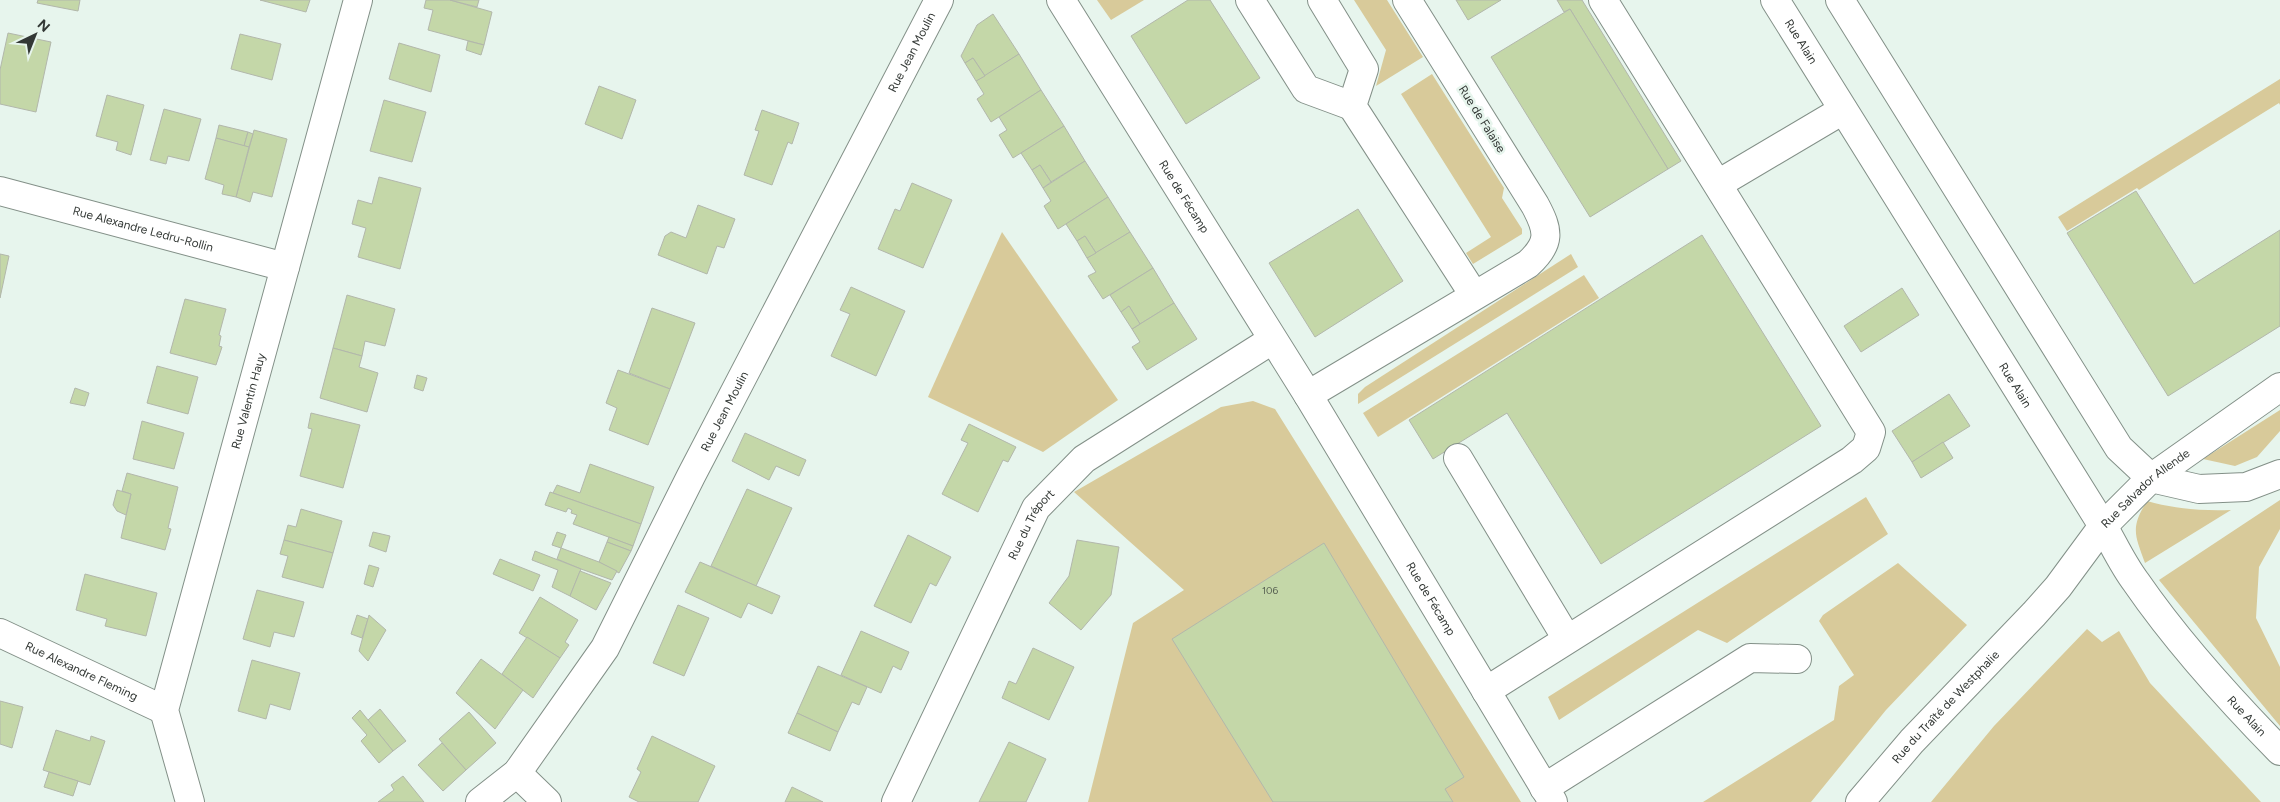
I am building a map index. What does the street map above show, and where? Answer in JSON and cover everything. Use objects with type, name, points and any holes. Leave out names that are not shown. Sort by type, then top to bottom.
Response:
[{"type":"street","name":"Rue Valentin Hauy","points":[[164,710],[358,0]]},
{"type":"street","name":"Rue Jean Moulin","points":[[480,802],[517,773],[605,648],[691,476],[939,0]]},
{"type":"street","name":"Rue de Fécamp","points":[[1061,0],[1308,396],[1549,795]]},
{"type":"street","points":[[1250,0],[1306,89],[1352,106],[1474,295],[1308,396]]},
{"type":"street","points":[[1322,0],[1364,69],[1352,106]]},
{"type":"street","name":"Rue de Falaise","points":[[1407,0],[1545,223],[1547,232],[1540,253],[1528,264],[1474,295]]},
{"type":"street","points":[[1486,691],[1852,460],[1866,448],[1871,432],[1603,0]]},
{"type":"street","name":"Rue Alain","points":[[1774,0],[2103,526],[2134,581],[2163,620],[2236,707],[2280,750]]},
{"type":"street","points":[[1840,0],[2119,448],[2150,478],[2199,489],[2246,487],[2280,474]]},
{"type":"street","points":[[1718,184],[1844,110]]},
{"type":"street","name":"Rue Alexandre Ledru-Rollin","points":[[0,191],[285,267]]},
{"type":"street","name":"Rue du Tréport","points":[[896,802],[1036,508],[1084,459],[1272,340]]},
{"type":"street","name":"Rue Salvador Allende","points":[[2034,614],[2058,587],[2103,526],[2150,478],[2280,387]]},
{"type":"street","points":[[1458,458],[1567,639]]},
{"type":"street","name":"Rue du Traîté de Westphalie","points":[[1860,802],[1912,741],[2034,614]]},
{"type":"street","name":"Rue Alexandre Fleming","points":[[0,633],[164,710]]},
{"type":"street","points":[[1549,795],[1750,658],[1797,659]]},
{"type":"street","points":[[164,710],[190,802]]},
{"type":"street","points":[[517,773],[547,802]]},
{"type":"shaded area","points":[[1097,0],[1144,0],[1111,20]]},
{"type":"shaded area","points":[[1354,0],[1387,0],[1423,57],[1376,86],[1386,50]]},
{"type":"shaded area","points":[[1432,74],[1504,188],[1502,198],[1522,229],[1522,234],[1473,264],[1466,253],[1491,237],[1401,94]]},
{"type":"shaded area","points":[[2280,79],[2280,105],[2279,103],[2139,190],[2137,188],[2067,231],[2058,217]]},
{"type":"shaded area","points":[[1002,232],[1118,400],[1043,452],[928,397]]},
{"type":"shaded area","points":[[1571,254],[1578,267],[1358,404],[1358,394],[1365,387]]},
{"type":"shaded area","points":[[1584,275],[1599,298],[1378,437],[1363,413]]},
{"type":"shaded area","points":[[1253,401],[1275,409],[1521,802],[1088,802],[1133,623],[1184,590],[1074,492],[1221,407]]},
{"type":"shaded area","points":[[2280,410],[2280,431],[2257,457],[2235,466],[2203,459]]},
{"type":"shaded area","points":[[1866,497],[1888,534],[1727,643],[1698,630],[1559,720],[1548,697]]},
{"type":"shaded area","points":[[2280,500],[2280,529],[2259,567],[2256,618],[2280,667],[2280,726],[2159,580]]},
{"type":"shaded area","points":[[2147,501],[2189,509],[2231,510],[2145,563],[2137,538],[2136,525]]},
{"type":"shaded area","points":[[1898,563],[1967,625],[1886,710],[1811,802],[1703,802],[1834,720],[1839,686],[1854,675],[1819,621],[1823,615]]},
{"type":"shaded area","points":[[2087,629],[2102,642],[2119,631],[2150,683],[2261,802],[1931,802],[1994,726]]},
{"type":"building","points":[[38,0],[80,0],[78,11],[37,3]]},
{"type":"building","points":[[260,0],[310,0],[306,12]]},
{"type":"building","points":[[426,0],[450,0],[492,12],[484,45],[428,30],[433,10],[424,8]]},
{"type":"building","points":[[450,0],[479,0],[477,7]]},
{"type":"building","points":[[1188,0],[1210,0],[1260,78],[1186,124],[1131,36]]},
{"type":"building","points":[[1456,0],[1501,0],[1468,20]]},
{"type":"building","points":[[1557,0],[1582,0],[1681,161],[1668,169],[1570,9],[1564,12]]},
{"type":"building","points":[[1570,9],[1668,169],[1590,217],[1491,57]]},
{"type":"building","points":[[993,14],[1019,54],[985,76],[973,58],[965,63],[961,56],[977,25]]},
{"type":"building","points":[[8,33],[51,42],[36,112],[0,104],[0,70]]},
{"type":"building","points":[[240,34],[281,44],[272,80],[231,69]]},
{"type":"building","points":[[468,41],[484,45],[481,55],[466,50]]},
{"type":"building","points":[[399,43],[440,55],[431,92],[389,79]]},
{"type":"building","points":[[1019,54],[1041,90],[991,122],[977,99],[984,94],[976,81]]},
{"type":"building","points":[[973,58],[985,76],[976,81],[965,63]]},
{"type":"building","points":[[599,86],[636,100],[622,139],[585,124]]},
{"type":"building","points":[[1041,90],[1064,126],[1013,158],[999,135],[1007,130],[999,117]]},
{"type":"building","points":[[107,95],[144,105],[131,155],[116,150],[118,142],[96,136]]},
{"type":"building","points":[[384,100],[426,112],[412,162],[370,151]]},
{"type":"building","points":[[164,109],[201,119],[189,161],[168,156],[166,164],[150,160]]},
{"type":"building","points":[[762,110],[799,123],[792,144],[788,142],[772,185],[744,175],[759,131],[755,130]]},
{"type":"building","points":[[219,125],[248,132],[244,146],[216,138]]},
{"type":"building","points":[[1064,126],[1085,161],[1051,182],[1040,165],[1032,170],[1021,153]]},
{"type":"building","points":[[254,130],[287,139],[272,197],[253,192],[250,202],[236,197]]},
{"type":"building","points":[[248,132],[253,134],[249,147],[244,146]]},
{"type":"building","points":[[216,138],[249,147],[236,197],[222,194],[224,185],[205,179]]},
{"type":"building","points":[[1085,161],[1108,197],[1058,229],[1044,206],[1051,201],[1043,188]]},
{"type":"building","points":[[1040,165],[1051,182],[1043,188],[1032,170]]},
{"type":"building","points":[[379,177],[421,188],[400,269],[358,257],[366,228],[352,224],[358,200],[372,204]]},
{"type":"building","points":[[912,183],[952,200],[923,268],[878,249],[895,209],[900,211]]},
{"type":"building","points":[[2136,191],[2194,284],[2280,230],[2280,326],[2168,396],[2067,233]]},
{"type":"building","points":[[1108,197],[1130,232],[1096,253],[1085,236],[1077,241],[1066,224]]},
{"type":"building","points":[[698,205],[735,219],[724,248],[717,246],[707,274],[658,255],[665,236],[671,232],[686,238]]},
{"type":"building","points":[[1358,209],[1403,281],[1315,337],[1269,263]]},
{"type":"building","points":[[1130,232],[1153,268],[1103,299],[1088,276],[1096,272],[1087,258]]},
{"type":"building","points":[[1702,235],[1821,426],[1601,564],[1507,413],[1433,459],[1409,420]]},
{"type":"building","points":[[1085,236],[1096,253],[1087,258],[1077,241]]},
{"type":"building","points":[[0,254],[9,256],[0,298]]},
{"type":"building","points":[[1153,268],[1174,303],[1140,324],[1129,306],[1121,312],[1110,295]]},
{"type":"building","points":[[851,287],[905,311],[876,376],[831,356],[850,314],[840,310]]},
{"type":"building","points":[[1902,288],[1919,315],[1861,352],[1844,326]]},
{"type":"building","points":[[347,295],[395,309],[385,346],[365,341],[362,356],[333,348]]},
{"type":"building","points":[[185,299],[226,309],[219,335],[221,336],[219,346],[222,347],[216,365],[170,353]]},
{"type":"building","points":[[1174,303],[1197,339],[1147,370],[1132,347],[1140,342],[1132,329]]},
{"type":"building","points":[[1129,306],[1140,324],[1132,329],[1121,312]]},
{"type":"building","points":[[652,308],[695,323],[670,389],[629,373]]},
{"type":"building","points":[[333,348],[362,356],[359,367],[378,373],[367,412],[320,398]]},
{"type":"building","points":[[157,366],[198,377],[188,414],[147,403]]},
{"type":"building","points":[[618,370],[670,389],[648,445],[609,430],[617,408],[606,403]]},
{"type":"building","points":[[417,375],[427,378],[423,391],[414,388]]},
{"type":"building","points":[[75,388],[89,393],[85,406],[70,403]]},
{"type":"building","points":[[1949,394],[1970,426],[1912,462],[1892,431]]},
{"type":"building","points":[[311,413],[360,425],[343,488],[300,476],[312,429],[308,428]]},
{"type":"building","points":[[142,421],[184,433],[174,469],[133,459]]},
{"type":"building","points":[[969,424],[1016,447],[1008,462],[1003,460],[978,512],[942,494],[968,443],[961,440]]},
{"type":"building","points":[[745,433],[806,460],[799,476],[776,466],[769,480],[732,461]]},
{"type":"building","points":[[1943,442],[1953,458],[1921,478],[1912,462]]},
{"type":"building","points":[[590,464],[654,487],[641,524],[553,493],[557,485],[580,493]]},
{"type":"building","points":[[127,473],[178,487],[168,528],[171,529],[165,550],[121,538],[131,494],[122,491]]},
{"type":"building","points":[[747,489],[792,508],[756,586],[711,566]]},
{"type":"building","points":[[117,490],[131,494],[126,515],[117,511],[113,505]]},
{"type":"building","points":[[550,492],[641,524],[633,546],[573,524],[577,515],[571,513],[572,510],[568,508],[566,512],[545,505]]},
{"type":"building","points":[[301,509],[342,521],[333,553],[284,540],[288,525],[296,527]]},
{"type":"building","points":[[373,532],[390,536],[386,552],[369,546]]},
{"type":"building","points":[[557,532],[566,535],[561,548],[552,545]]},
{"type":"building","points":[[908,535],[951,557],[936,586],[930,583],[911,623],[874,606]]},
{"type":"building","points":[[609,537],[633,546],[631,551],[607,542]]},
{"type":"building","points":[[284,540],[333,553],[323,588],[282,577],[288,556],[280,554]]},
{"type":"building","points":[[1077,540],[1119,547],[1111,595],[1081,630],[1049,603],[1069,576]]},
{"type":"building","points":[[607,542],[631,551],[619,573],[599,562]]},
{"type":"building","points":[[1324,543],[1464,777],[1445,789],[1453,802],[1273,802],[1172,639]]},
{"type":"building","points":[[561,548],[617,571],[612,580],[581,569],[557,559]]},
{"type":"building","points":[[535,551],[581,569],[570,596],[552,587],[558,570],[532,560]]},
{"type":"building","points":[[500,559],[540,575],[533,591],[493,574]]},
{"type":"building","points":[[700,562],[780,596],[772,614],[748,603],[741,618],[685,592]]},
{"type":"building","points":[[369,565],[379,568],[373,587],[364,584]]},
{"type":"building","points":[[580,571],[611,583],[596,610],[570,596]]},
{"type":"building","points":[[85,574],[157,593],[146,636],[105,626],[107,619],[76,610]]},
{"type":"building","points":[[257,590],[304,602],[294,637],[274,632],[270,647],[243,639]]},
{"type":"building","points":[[540,597],[578,620],[565,642],[569,645],[560,658],[519,633]]},
{"type":"building","points":[[678,605],[709,618],[684,676],[653,663]]},
{"type":"building","points":[[357,615],[368,619],[362,638],[351,634]]},
{"type":"building","points":[[369,615],[386,630],[368,661],[359,651]]},
{"type":"building","points":[[861,631],[909,652],[901,670],[893,666],[881,693],[841,675]]},
{"type":"building","points":[[527,637],[560,658],[533,698],[502,674]]},
{"type":"building","points":[[1033,648],[1074,667],[1049,720],[1002,698],[1009,681],[1016,684]]},
{"type":"building","points":[[481,659],[523,690],[495,729],[456,693]]},
{"type":"building","points":[[252,660],[300,673],[290,710],[270,704],[266,719],[238,711]]},
{"type":"building","points":[[818,666],[867,687],[859,705],[852,702],[838,732],[797,713]]},
{"type":"building","points":[[0,701],[23,707],[12,748],[0,744]]},
{"type":"building","points":[[380,709],[406,741],[393,751],[368,720]]},
{"type":"building","points":[[360,710],[393,751],[379,763],[361,741],[367,735],[352,718]]},
{"type":"building","points":[[469,712],[496,743],[466,770],[439,739]]},
{"type":"building","points":[[797,713],[838,732],[830,751],[788,733]]},
{"type":"building","points":[[56,730],[90,741],[91,736],[105,741],[90,785],[43,770]]},
{"type":"building","points":[[652,736],[715,766],[698,802],[639,802],[629,797],[641,772],[637,769]]},
{"type":"building","points":[[1009,742],[1046,759],[1026,802],[979,802]]},
{"type":"building","points":[[442,743],[466,770],[443,791],[418,765]]},
{"type":"building","points":[[49,772],[78,781],[73,796],[44,787]]},
{"type":"building","points":[[403,776],[424,802],[378,802],[394,790],[391,785]]},
{"type":"building","points":[[792,787],[823,802],[785,802]]}]
